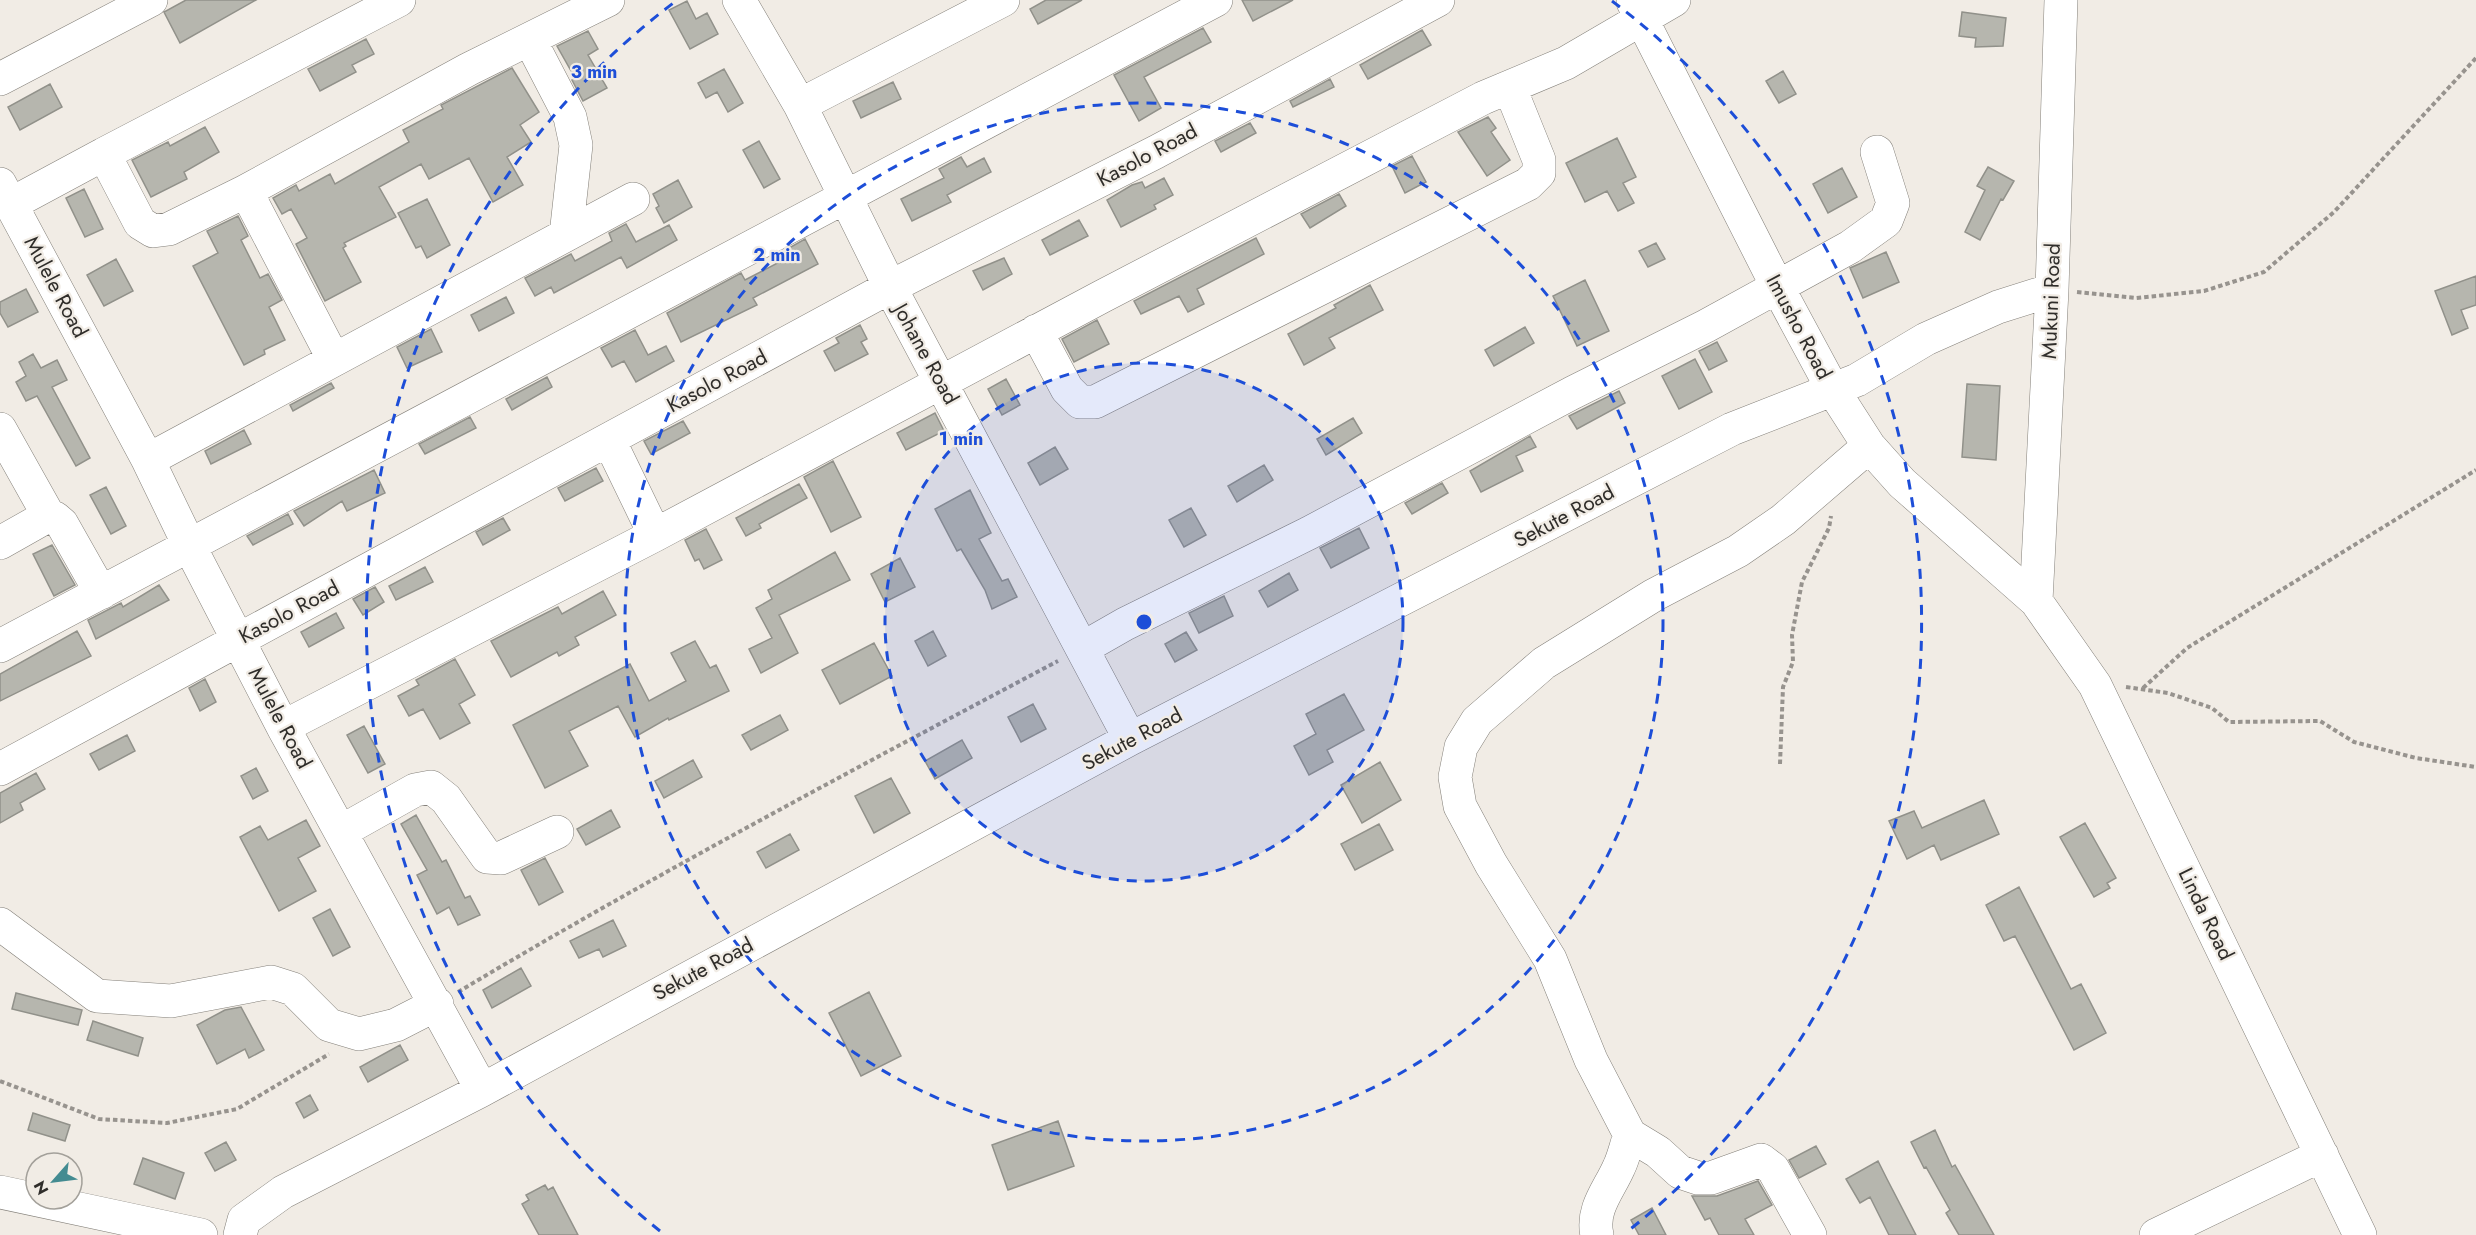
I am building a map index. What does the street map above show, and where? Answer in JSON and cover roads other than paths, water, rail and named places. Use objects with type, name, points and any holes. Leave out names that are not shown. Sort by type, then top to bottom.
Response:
[{"type":"street","points":[[0,79],[151,0]]},
{"type":"street","points":[[6,194],[104,154],[399,0]]},
{"type":"street","points":[[104,154],[140,223],[153,231],[169,229],[246,191],[469,69],[608,0]]},
{"type":"street","name":"Johane Road","points":[[739,0],[800,105],[848,198],[890,287],[1130,739]]},
{"type":"street","points":[[0,646],[848,198],[1216,0]]},
{"type":"street","name":"Kasolo Road","points":[[0,770],[890,287],[1156,152],[1438,0]]},
{"type":"street","points":[[283,727],[655,535],[1035,332],[1483,98],[1566,63],[1637,10],[1674,0]]},
{"type":"street","name":"Mukuni Road","points":[[2036,601],[2052,290],[2061,0]]},
{"type":"street","points":[[800,105],[986,4]]},
{"type":"street","name":"Imusho Road","points":[[1637,10],[1777,286],[1833,390],[1869,446],[1902,483],[2036,601]]},
{"type":"street","points":[[530,40],[570,117],[576,145],[566,235]]},
{"type":"street","points":[[1035,332],[1067,389],[1080,402],[1095,402],[1518,189],[1539,173],[1539,160],[1510,88]]},
{"type":"street","points":[[1083,648],[1192,590],[1309,533],[1572,393],[1706,326],[1850,247],[1886,221],[1893,203],[1877,152]]},
{"type":"street","points":[[246,191],[333,358]]},
{"type":"street","name":"Mulele Road","points":[[6,194],[148,460],[283,727],[482,1090]]},
{"type":"street","points":[[148,460],[333,358],[633,198]]},
{"type":"street","name":"Sekute Road","points":[[240,1235],[244,1220],[284,1192],[482,1090],[1130,739],[1732,429],[1857,380],[1926,339],[1998,307],[2052,290]]},
{"type":"street","points":[[0,429],[46,511],[46,517]]},
{"type":"street","points":[[609,440],[655,535]]},
{"type":"street","points":[[1809,1235],[1773,1169],[1761,1160],[1711,1178],[1698,1178],[1680,1172],[1658,1152],[1630,1135],[1591,1060],[1550,959],[1491,864],[1460,806],[1455,777],[1461,747],[1477,721],[1544,663],[1654,595],[1738,551],[1783,520],[1869,446]]},
{"type":"street","points":[[0,543],[46,517],[55,518],[62,524],[101,593]]},
{"type":"street","name":"Linda Road","points":[[2036,601],[2095,685],[2360,1235]]},
{"type":"street","points":[[342,831],[415,790],[431,787],[446,799],[487,857],[501,858],[557,832]]},
{"type":"street","points":[[0,924],[97,996],[171,1001],[271,982],[293,989],[329,1025],[359,1034],[396,1024],[437,1005]]},
{"type":"street","points":[[1597,1235],[1594,1222],[1630,1135]]},
{"type":"street","points":[[2156,1235],[2322,1155]]},
{"type":"street","points":[[0,1192],[201,1235]]}]
